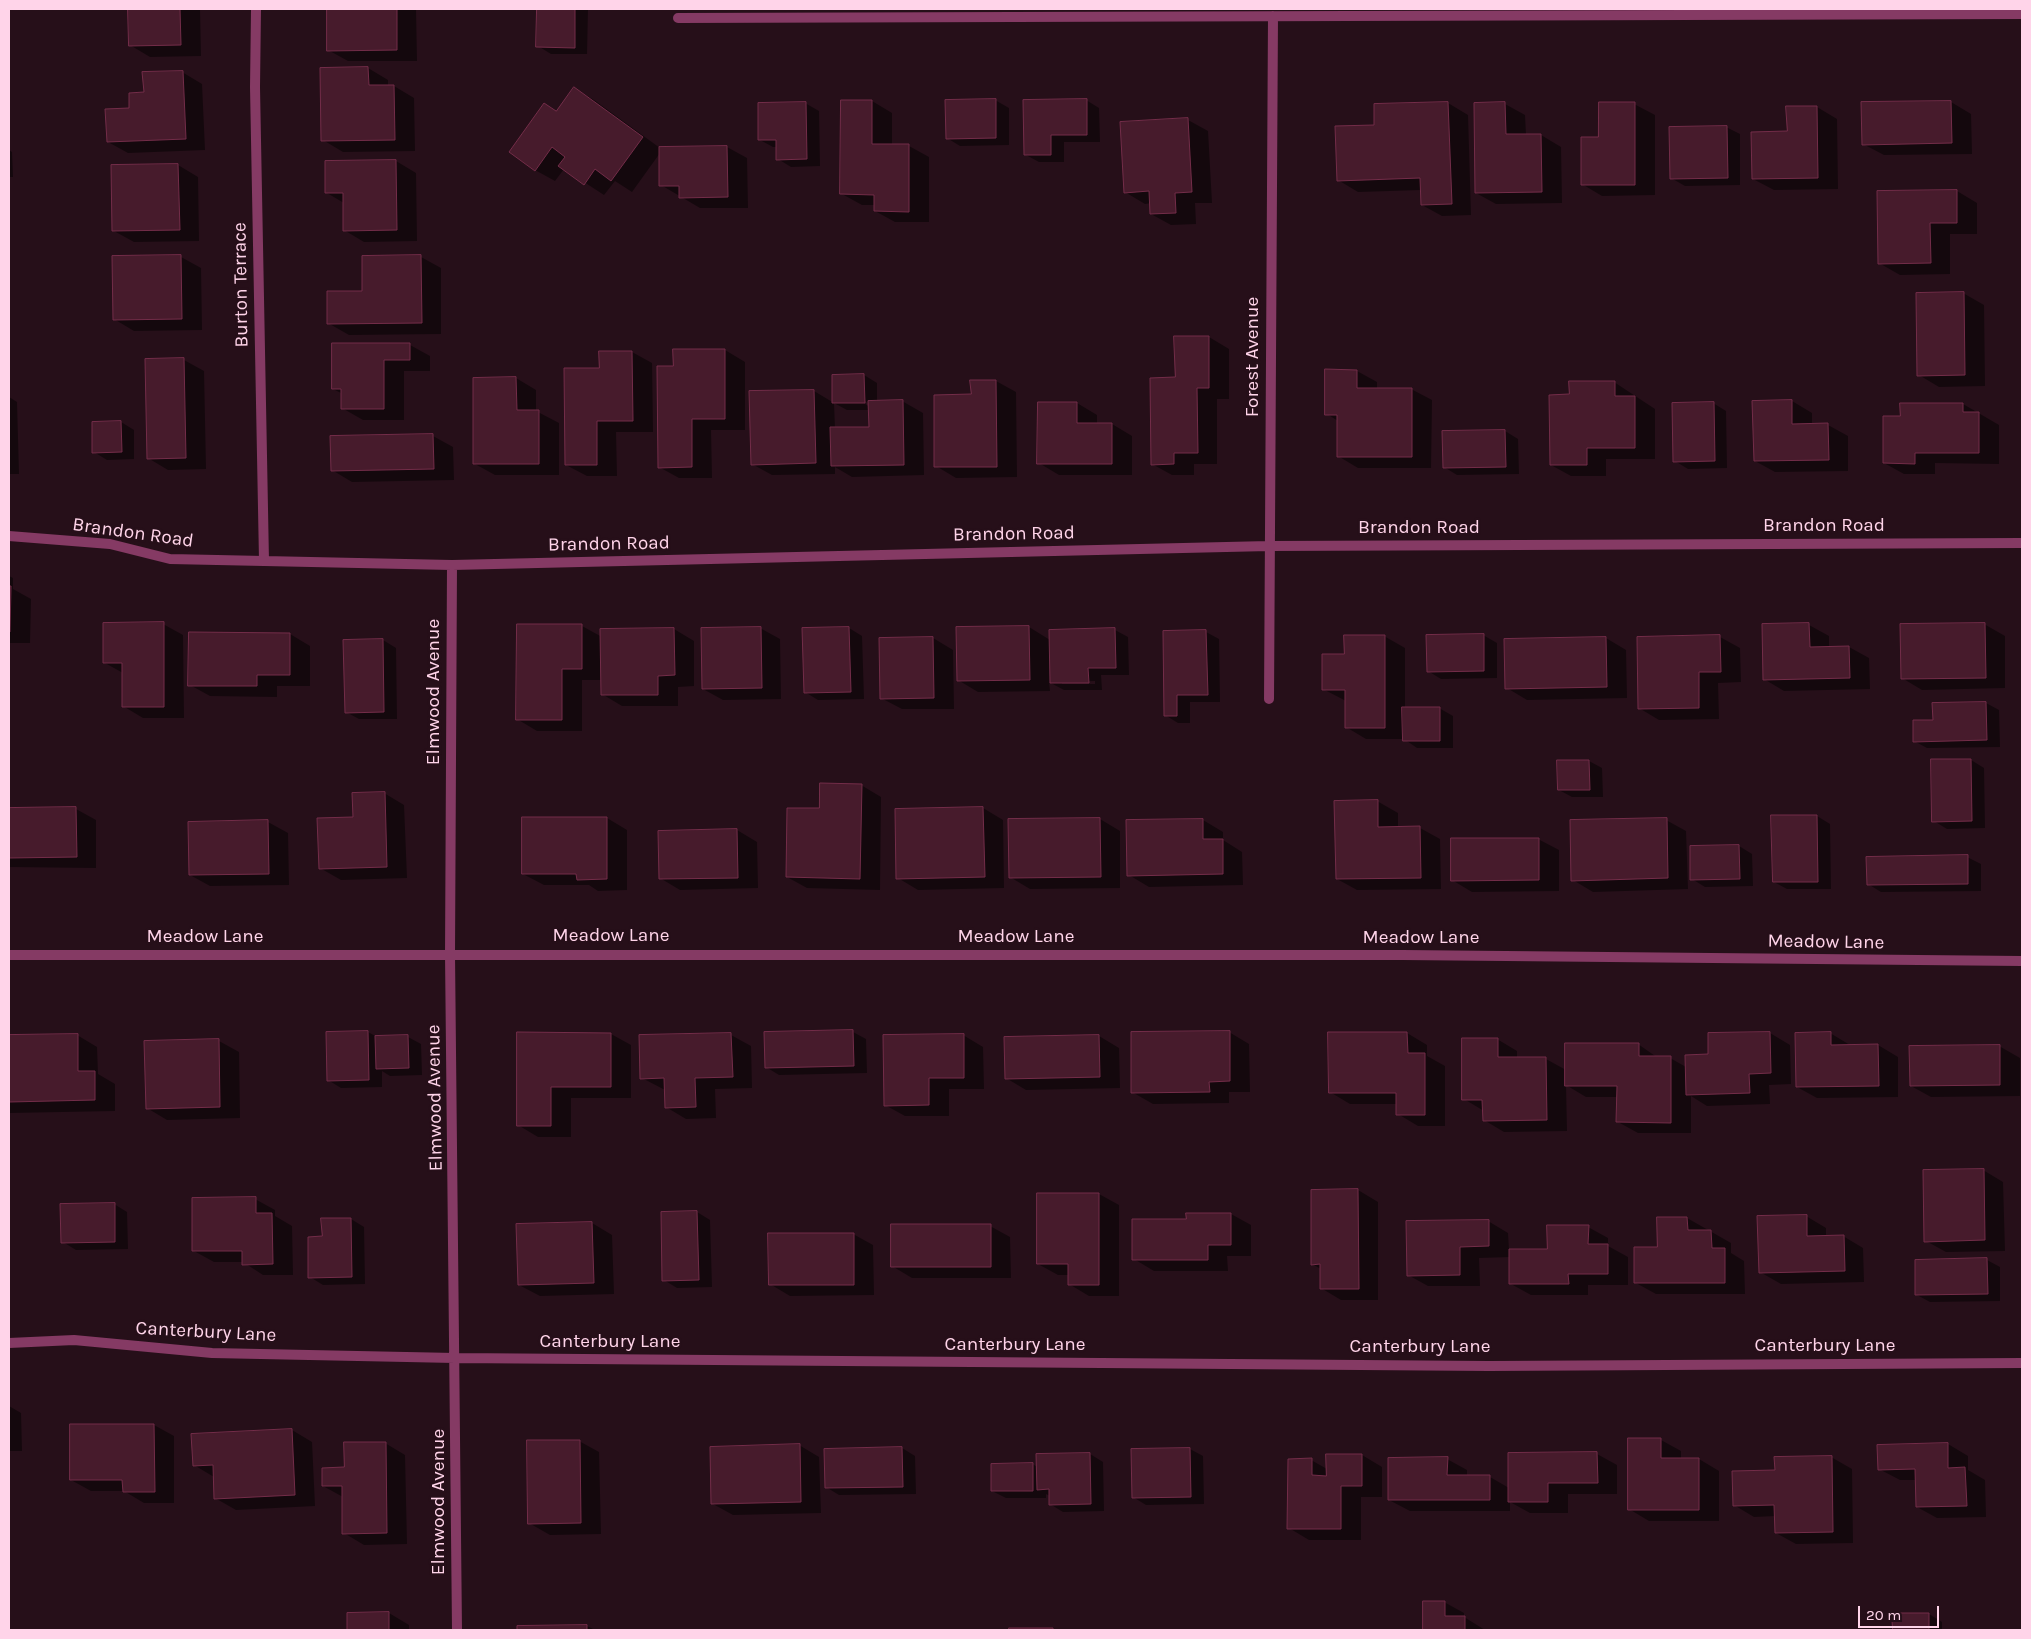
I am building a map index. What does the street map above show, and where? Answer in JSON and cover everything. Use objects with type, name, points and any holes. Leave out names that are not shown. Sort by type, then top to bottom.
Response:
[{"type":"street","name":"Burton Terrace","points":[[256,9],[254,88],[264,561]]},
{"type":"street","points":[[678,18],[2022,14]]},
{"type":"street","name":"Forest Avenue","points":[[1269,699],[1273,16]]},
{"type":"street","name":"Brandon Road","points":[[9,536],[110,544],[170,559],[452,564],[1269,546],[2022,543]]},
{"type":"street","name":"Elmwood Avenue","points":[[452,564],[450,954],[457,1630]]},
{"type":"street","name":"Meadow Lane","points":[[9,955],[1411,955],[2022,961]]},
{"type":"street","name":"Canterbury Lane","points":[[9,1343],[74,1340],[212,1352],[455,1358],[1489,1366],[2022,1362]]},
{"type":"building","points":[[128,9],[180,9],[181,45],[129,46]]},
{"type":"building","points":[[327,9],[397,9],[397,50],[327,51]]},
{"type":"building","points":[[537,9],[575,9],[575,48],[536,47]]},
{"type":"building","points":[[368,67],[369,85],[394,85],[395,140],[321,141],[320,68]]},
{"type":"building","points":[[183,71],[186,139],[107,142],[105,109],[129,108],[129,93],[144,92],[142,72]]},
{"type":"building","points":[[574,87],[643,137],[611,181],[595,169],[584,185],[558,166],[565,157],[552,147],[535,171],[509,152],[544,103],[556,111]]},
{"type":"building","points":[[996,99],[996,138],[946,139],[945,100]]},
{"type":"building","points":[[1087,99],[1087,135],[1051,135],[1051,155],[1024,155],[1023,100]]},
{"type":"building","points":[[841,100],[872,100],[872,144],[909,144],[909,212],[874,211],[874,195],[840,194]]},
{"type":"building","points":[[1951,101],[1952,143],[1862,145],[1861,102]]},
{"type":"building","points":[[806,102],[807,159],[776,160],[776,140],[758,140],[758,103]]},
{"type":"building","points":[[1448,102],[1452,204],[1421,205],[1420,178],[1337,181],[1335,126],[1374,125],[1374,104]]},
{"type":"building","points":[[1505,102],[1506,134],[1541,134],[1542,192],[1475,193],[1474,103]]},
{"type":"building","points":[[1599,102],[1635,102],[1635,185],[1581,185],[1581,137],[1598,137]]},
{"type":"building","points":[[1786,106],[1817,106],[1818,178],[1752,179],[1751,132],[1787,131]]},
{"type":"building","points":[[1188,118],[1192,192],[1175,193],[1176,213],[1150,214],[1149,191],[1124,193],[1120,122]]},
{"type":"building","points":[[1727,126],[1728,178],[1670,179],[1669,127]]},
{"type":"building","points":[[727,146],[728,197],[679,198],[679,186],[659,186],[659,147]]},
{"type":"building","points":[[396,160],[397,230],[343,231],[343,193],[325,193],[325,161]]},
{"type":"building","points":[[178,164],[180,230],[112,231],[111,165]]},
{"type":"building","points":[[1957,190],[1957,223],[1930,223],[1931,263],[1878,264],[1877,191]]},
{"type":"building","points":[[181,255],[182,319],[113,320],[112,256]]},
{"type":"building","points":[[421,255],[422,323],[327,324],[327,291],[362,291],[362,256]]},
{"type":"building","points":[[1964,292],[1965,375],[1917,376],[1916,293]]},
{"type":"building","points":[[1174,336],[1209,336],[1209,388],[1197,388],[1198,453],[1174,453],[1174,464],[1151,465],[1150,378],[1175,377]]},
{"type":"building","points":[[332,343],[410,343],[410,360],[384,360],[384,409],[341,409],[341,389],[332,389]]},
{"type":"building","points":[[673,349],[725,349],[725,419],[692,419],[692,467],[658,468],[657,366],[673,366]]},
{"type":"building","points":[[599,351],[632,351],[633,421],[597,421],[597,465],[565,465],[564,368],[599,368]]},
{"type":"building","points":[[184,358],[186,458],[147,459],[145,359]]},
{"type":"building","points":[[1325,369],[1357,370],[1357,388],[1412,388],[1412,457],[1337,457],[1337,415],[1325,415]]},
{"type":"building","points":[[864,374],[865,403],[832,403],[832,375]]},
{"type":"building","points":[[516,377],[517,410],[539,410],[539,464],[473,464],[473,378]]},
{"type":"building","points":[[970,380],[996,380],[997,467],[934,467],[934,395],[971,394]]},
{"type":"building","points":[[1569,381],[1615,381],[1615,396],[1635,396],[1635,448],[1587,448],[1587,465],[1550,465],[1549,395],[1569,394]]},
{"type":"building","points":[[814,390],[816,463],[751,465],[749,391]]},
{"type":"building","points":[[903,400],[904,465],[831,466],[830,427],[869,427],[868,401]]},
{"type":"building","points":[[1792,400],[1792,424],[1828,423],[1829,460],[1754,461],[1752,401]]},
{"type":"building","points":[[1038,402],[1077,402],[1077,423],[1112,423],[1112,464],[1037,464]]},
{"type":"building","points":[[1714,402],[1715,461],[1673,462],[1672,403]]},
{"type":"building","points":[[1900,403],[1963,403],[1963,412],[1979,412],[1979,453],[1915,453],[1915,464],[1883,463],[1883,416],[1900,416]]},
{"type":"building","points":[[121,421],[122,452],[92,453],[92,422]]},
{"type":"building","points":[[1505,430],[1506,467],[1443,468],[1442,431]]},
{"type":"building","points":[[433,434],[434,469],[331,471],[330,436]]},
{"type":"building","points":[[9,586],[11,586],[10,632],[9,632]]},
{"type":"building","points":[[164,622],[164,707],[122,707],[122,663],[103,663],[103,623]]},
{"type":"building","points":[[1809,623],[1810,647],[1849,646],[1850,678],[1763,680],[1762,624]]},
{"type":"building","points":[[1985,623],[1986,678],[1901,679],[1900,624]]},
{"type":"building","points":[[517,624],[582,624],[582,669],[562,669],[562,720],[516,720]]},
{"type":"building","points":[[1029,626],[1030,680],[957,681],[956,627]]},
{"type":"building","points":[[761,627],[762,688],[702,689],[701,628]]},
{"type":"building","points":[[849,627],[851,692],[804,693],[802,628]]},
{"type":"building","points":[[674,628],[675,675],[658,676],[658,695],[601,695],[600,629]]},
{"type":"building","points":[[1115,628],[1116,668],[1088,668],[1089,683],[1050,683],[1049,630]]},
{"type":"building","points":[[1206,630],[1208,695],[1177,695],[1177,716],[1164,716],[1163,631]]},
{"type":"building","points":[[189,632],[290,633],[290,675],[257,675],[257,686],[188,686]]},
{"type":"building","points":[[1484,634],[1484,671],[1427,672],[1426,635]]},
{"type":"building","points":[[1344,635],[1385,635],[1385,728],[1345,728],[1345,690],[1322,690],[1322,654],[1344,654]]},
{"type":"building","points":[[1720,635],[1721,672],[1699,672],[1699,708],[1638,709],[1637,637]]},
{"type":"building","points":[[933,637],[934,698],[880,699],[879,638]]},
{"type":"building","points":[[1606,637],[1607,687],[1505,689],[1504,639]]},
{"type":"building","points":[[383,639],[384,712],[345,713],[343,640]]},
{"type":"building","points":[[1986,702],[1987,740],[1913,742],[1913,720],[1933,720],[1932,703]]},
{"type":"building","points":[[1402,707],[1440,707],[1440,741],[1403,741]]},
{"type":"building","points":[[1931,759],[1971,759],[1972,821],[1932,822]]},
{"type":"building","points":[[1557,760],[1589,760],[1590,790],[1558,790]]},
{"type":"building","points":[[820,783],[862,784],[860,879],[786,877],[787,808],[819,808]]},
{"type":"building","points":[[385,792],[387,867],[319,869],[317,818],[353,817],[352,793]]},
{"type":"building","points":[[1378,800],[1378,827],[1420,826],[1421,878],[1336,879],[1334,801]]},
{"type":"building","points":[[76,807],[77,857],[9,858],[9,808]]},
{"type":"building","points":[[983,807],[985,877],[896,879],[895,809]]},
{"type":"building","points":[[1771,815],[1817,815],[1818,882],[1773,882]]},
{"type":"building","points":[[522,817],[607,817],[607,879],[577,880],[576,874],[522,874]]},
{"type":"building","points":[[1100,818],[1101,877],[1009,878],[1008,819]]},
{"type":"building","points":[[1667,818],[1668,878],[1571,881],[1570,820]]},
{"type":"building","points":[[1203,819],[1203,839],[1223,839],[1223,874],[1127,876],[1126,820]]},
{"type":"building","points":[[268,820],[269,874],[189,875],[188,822]]},
{"type":"building","points":[[737,829],[738,878],[659,879],[658,831]]},
{"type":"building","points":[[1451,838],[1539,838],[1539,880],[1451,881]]},
{"type":"building","points":[[1739,845],[1740,879],[1690,880],[1690,846]]},
{"type":"building","points":[[1968,855],[1968,884],[1867,885],[1866,857]]},
{"type":"building","points":[[853,1030],[854,1066],[765,1068],[764,1032]]},
{"type":"building","points":[[368,1031],[369,1080],[327,1081],[326,1032]]},
{"type":"building","points":[[1230,1031],[1230,1081],[1209,1082],[1210,1092],[1131,1093],[1131,1032]]},
{"type":"building","points":[[517,1032],[611,1033],[611,1087],[551,1087],[551,1126],[517,1126]]},
{"type":"building","points":[[1328,1032],[1407,1032],[1408,1053],[1425,1053],[1425,1115],[1396,1115],[1396,1093],[1329,1093]]},
{"type":"building","points":[[1770,1032],[1771,1073],[1749,1074],[1750,1093],[1686,1095],[1685,1055],[1708,1054],[1708,1033]]},
{"type":"building","points":[[1831,1032],[1831,1045],[1878,1044],[1879,1086],[1796,1087],[1795,1033]]},
{"type":"building","points":[[731,1033],[733,1077],[695,1078],[696,1107],[665,1108],[664,1078],[640,1079],[639,1035]]},
{"type":"building","points":[[78,1034],[78,1071],[95,1071],[95,1100],[9,1102],[9,1035]]},
{"type":"building","points":[[964,1034],[964,1078],[929,1078],[929,1105],[884,1106],[883,1035]]},
{"type":"building","points":[[408,1035],[409,1068],[376,1069],[375,1036]]},
{"type":"building","points":[[1099,1035],[1100,1077],[1005,1079],[1004,1037]]},
{"type":"building","points":[[1462,1038],[1498,1038],[1498,1057],[1546,1057],[1547,1120],[1483,1121],[1482,1100],[1462,1100]]},
{"type":"building","points":[[219,1039],[220,1107],[146,1109],[144,1041]]},
{"type":"building","points":[[1565,1043],[1639,1043],[1639,1056],[1671,1056],[1671,1123],[1616,1122],[1617,1086],[1565,1086]]},
{"type":"building","points":[[2000,1045],[2000,1085],[1910,1086],[1909,1046]]},
{"type":"building","points":[[1984,1169],[1985,1240],[1924,1242],[1923,1170]]},
{"type":"building","points":[[1358,1189],[1359,1289],[1320,1289],[1320,1264],[1311,1265],[1311,1190]]},
{"type":"building","points":[[1037,1193],[1099,1193],[1099,1285],[1068,1285],[1068,1264],[1037,1264]]},
{"type":"building","points":[[256,1197],[256,1213],[272,1213],[273,1264],[242,1265],[242,1251],[192,1251],[192,1198]]},
{"type":"building","points":[[115,1203],[115,1242],[61,1243],[60,1204]]},
{"type":"building","points":[[697,1211],[699,1280],[662,1281],[661,1212]]},
{"type":"building","points":[[1186,1213],[1231,1213],[1231,1245],[1208,1245],[1208,1260],[1132,1260],[1132,1219],[1186,1219]]},
{"type":"building","points":[[1807,1215],[1807,1236],[1844,1235],[1845,1271],[1759,1273],[1757,1216]]},
{"type":"building","points":[[1657,1217],[1687,1217],[1688,1230],[1711,1230],[1712,1248],[1725,1248],[1725,1283],[1634,1283],[1634,1247],[1657,1247]]},
{"type":"building","points":[[321,1218],[351,1218],[352,1277],[308,1278],[308,1237],[322,1236]]},
{"type":"building","points":[[1489,1220],[1489,1246],[1460,1247],[1460,1275],[1407,1276],[1406,1221]]},
{"type":"building","points":[[592,1222],[594,1283],[518,1285],[516,1224]]},
{"type":"building","points":[[891,1224],[991,1224],[991,1267],[891,1267]]},
{"type":"building","points":[[1547,1225],[1589,1225],[1588,1244],[1608,1244],[1608,1274],[1568,1274],[1569,1284],[1509,1284],[1509,1249],[1547,1249]]},
{"type":"building","points":[[768,1233],[854,1233],[854,1285],[769,1285]]},
{"type":"building","points":[[1987,1258],[1988,1294],[1915,1295],[1915,1260]]},
{"type":"building","points":[[70,1424],[154,1424],[155,1492],[123,1492],[122,1480],[70,1480]]},
{"type":"building","points":[[292,1429],[295,1495],[214,1499],[213,1465],[193,1466],[191,1434]]},
{"type":"building","points":[[1628,1438],[1661,1438],[1661,1458],[1699,1458],[1699,1510],[1628,1510]]},
{"type":"building","points":[[527,1440],[580,1440],[581,1523],[528,1524]]},
{"type":"building","points":[[344,1442],[386,1442],[387,1533],[342,1534],[342,1486],[322,1486],[322,1468],[344,1467]]},
{"type":"building","points":[[1948,1443],[1948,1468],[1965,1467],[1967,1506],[1916,1507],[1915,1469],[1878,1470],[1877,1445]]},
{"type":"building","points":[[800,1444],[801,1502],[711,1504],[710,1447]]},
{"type":"building","points":[[902,1447],[903,1487],[825,1488],[824,1449]]},
{"type":"building","points":[[1190,1448],[1191,1497],[1132,1498],[1131,1449]]},
{"type":"building","points":[[1597,1452],[1598,1483],[1548,1483],[1548,1502],[1508,1502],[1508,1453]]},
{"type":"building","points":[[1090,1453],[1091,1504],[1049,1505],[1049,1489],[1037,1490],[1036,1454]]},
{"type":"building","points":[[1326,1454],[1362,1454],[1362,1486],[1341,1486],[1341,1529],[1287,1529],[1288,1459],[1312,1458],[1312,1475],[1326,1476]]},
{"type":"building","points":[[1832,1456],[1833,1532],[1775,1533],[1774,1505],[1733,1506],[1732,1471],[1775,1470],[1774,1457]]},
{"type":"building","points":[[1448,1457],[1447,1475],[1490,1475],[1490,1500],[1388,1500],[1388,1458]]},
{"type":"building","points":[[1033,1463],[1033,1491],[991,1491],[991,1464]]},
{"type":"building","points":[[1423,1601],[1445,1601],[1445,1616],[1465,1616],[1465,1630],[1423,1630]]},
{"type":"building","points":[[389,1612],[389,1630],[347,1630],[347,1613]]},
{"type":"building","points":[[1892,1613],[1929,1613],[1929,1630],[1893,1630]]},
{"type":"building","points":[[587,1625],[587,1630],[517,1630],[517,1626]]},
{"type":"building","points":[[1009,1628],[1053,1628],[1053,1630],[1009,1630]]}]
